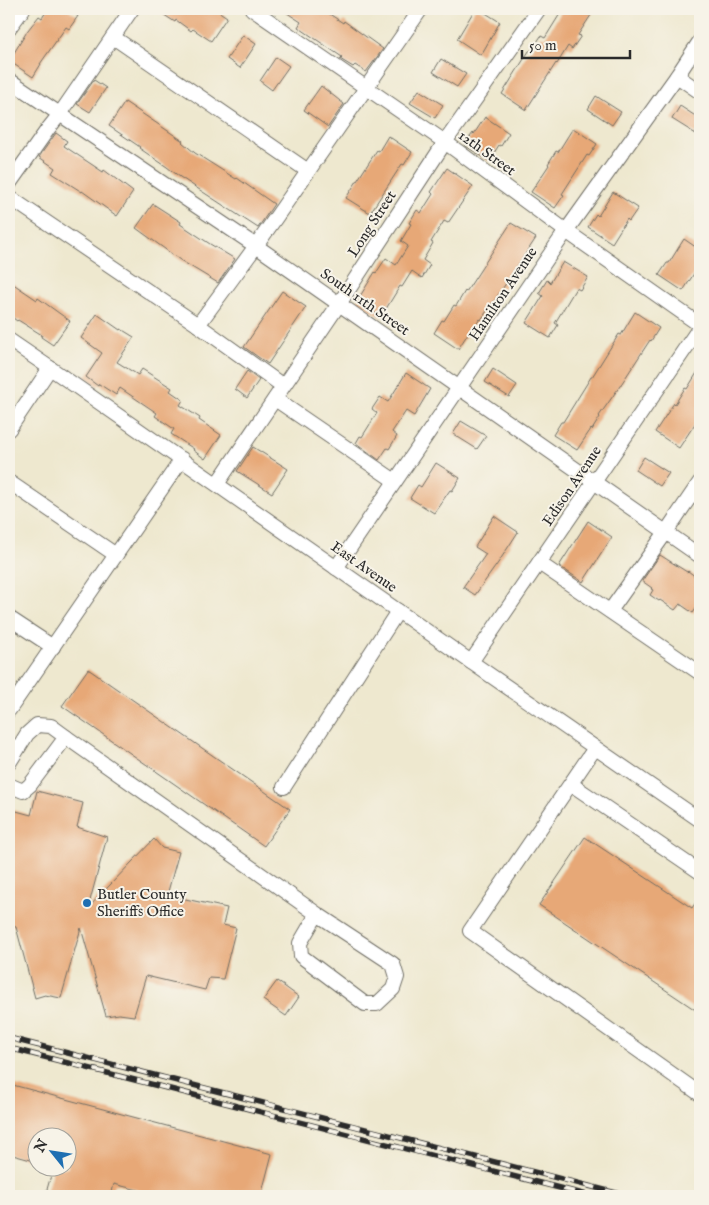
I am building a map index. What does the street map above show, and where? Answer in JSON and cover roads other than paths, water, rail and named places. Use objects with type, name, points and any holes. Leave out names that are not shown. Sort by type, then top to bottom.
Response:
[{"type":"street","points":[[9,28],[23,9]]},
{"type":"street","points":[[9,184],[132,9]]},
{"type":"street","name":"12th Street","points":[[252,9],[445,142],[700,326]]},
{"type":"street","name":"Long Street","points":[[217,484],[339,304],[445,142],[539,9]]},
{"type":"street","points":[[198,325],[256,246],[366,88],[417,10]]},
{"type":"street","points":[[113,37],[308,171]]},
{"type":"street","name":"Hamilton Avenue","points":[[336,568],[566,231],[700,42]]},
{"type":"street","points":[[677,76],[700,92]]},
{"type":"street","name":"South 11th Street","points":[[9,80],[256,246],[700,556]]},
{"type":"street","points":[[9,197],[198,325],[283,386]]},
{"type":"street","name":"Edison Avenue","points":[[471,662],[700,326]]},
{"type":"street","name":"East Avenue","points":[[9,340],[700,820]]},
{"type":"street","points":[[9,430],[50,368]]},
{"type":"street","points":[[274,399],[395,481]]},
{"type":"street","points":[[9,710],[182,460]]},
{"type":"street","points":[[9,482],[116,555]]},
{"type":"street","points":[[610,611],[700,482]]},
{"type":"street","points":[[539,563],[700,673]]},
{"type":"street","points":[[284,787],[398,611]]},
{"type":"street","points":[[9,618],[53,647]]},
{"type":"street","points":[[9,763],[27,734],[37,725],[51,726],[318,914],[393,964],[397,977],[393,990],[377,1004],[365,1004],[301,956],[300,943],[318,914]]},
{"type":"street","points":[[9,785],[23,791],[30,785],[66,737]]},
{"type":"street","points":[[595,748],[470,932],[700,1094]]},
{"type":"street","points":[[571,784],[700,872]]},
{"type":"railway","points":[[9,1038],[628,1196]]},
{"type":"railway","points":[[9,1048],[591,1196]]},
{"type":"place","name":"Butler County Sheriffs Office","points":[[87,903]]}]
